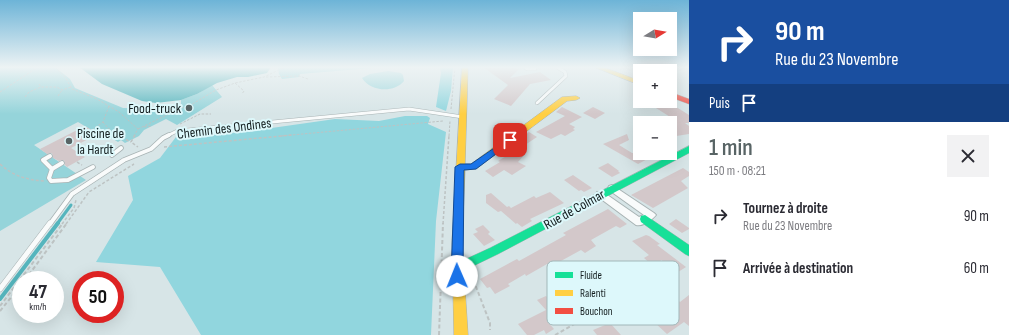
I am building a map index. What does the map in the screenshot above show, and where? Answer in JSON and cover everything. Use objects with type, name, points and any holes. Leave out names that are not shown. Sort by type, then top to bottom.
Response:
[{"type":"main road","points":[[461,332],[457,262],[464,83]]},
{"type":"main road","points":[[677,90],[689,94]]},
{"type":"main road","points":[[677,97],[689,102]]},
{"type":"main road","points":[[460,167],[473,167],[565,99],[576,98]]},
{"type":"main road","name":"Rue de Colmar","points":[[457,262],[467,264],[494,251],[600,194],[678,156],[689,149]]},
{"type":"main road","points":[[645,219],[689,251]]},
{"type":"street","points":[[600,194],[639,222],[651,215],[612,188]]},
{"type":"lane","points":[[537,103],[559,83]]},
{"type":"lane","name":"Chemin des Ondines","points":[[0,289],[72,194],[124,160],[151,149],[163,138],[177,132],[409,109],[463,117]]},
{"type":"lane","points":[[112,155],[121,148]]},
{"type":"lane","points":[[50,156],[43,160],[52,169]]},
{"type":"lane","points":[[62,163],[52,169],[49,178],[52,181],[56,182],[70,180],[93,167]]},
{"type":"path","points":[[0,92],[14,83]]},
{"type":"path","points":[[68,83],[72,89],[97,99],[119,112],[138,129]]},
{"type":"path","points":[[131,142],[138,129],[181,108],[189,106],[216,90],[234,83],[244,91],[242,94]]},
{"type":"path","points":[[451,115],[454,83]]},
{"type":"path","points":[[24,97],[29,92],[41,87],[57,87],[62,90]]},
{"type":"path","points":[[58,96],[62,90],[71,87]]},
{"type":"path","points":[[92,130],[103,122],[109,106]]},
{"type":"path","points":[[151,149],[450,121],[442,240],[439,335]]},
{"type":"path","points":[[103,122],[105,126],[138,147]]},
{"type":"path","points":[[142,127],[151,126]]},
{"type":"path","points":[[0,164],[10,174],[30,180],[52,181]]},
{"type":"path","points":[[32,271],[90,192],[134,164]]},
{"type":"path","points":[[81,195],[86,191]]},
{"type":"path","points":[[0,306],[74,208],[76,199]]},
{"type":"path","points":[[470,272],[490,323],[490,330]]},
{"type":"path","points":[[0,311],[12,296]]},
{"type":"path","points":[[555,335],[573,325]]},
{"type":"shaded area","points":[[0,83],[72,83],[75,88],[123,108],[176,108],[181,105],[181,100],[197,94],[212,85],[222,97],[177,125],[166,119],[144,130],[139,136],[125,143],[121,140],[118,142],[103,133],[98,134],[78,122],[34,145],[86,180],[0,231]]},
{"type":"shaded area","points":[[100,83],[218,83],[197,94],[181,100],[156,103],[142,101]]},
{"type":"shaded area","points":[[366,83],[402,83],[394,88],[389,89],[377,88]]},
{"type":"shaded area","points":[[440,83],[452,83],[446,111],[436,107]]},
{"type":"shaded area","points":[[405,116],[427,116],[430,118],[428,124],[446,132],[436,221],[431,335],[201,335],[160,267],[96,262],[133,200],[128,176],[160,158],[179,133],[203,136],[335,119],[379,121]]},
{"type":"building","points":[[505,83],[537,83],[530,84],[511,106],[494,99],[508,85]]},
{"type":"building","points":[[562,107],[582,117],[569,124],[575,127],[573,129],[575,130],[565,136],[561,134],[551,139],[536,132],[565,116],[556,112]]},
{"type":"building","points":[[593,107],[605,113],[595,119],[583,113]]},
{"type":"building","points":[[656,108],[677,108],[689,115],[689,123],[685,123],[689,126],[689,134],[677,136],[677,116],[669,116]]},
{"type":"building","name":"Piscine de la Hardt","points":[[85,126],[98,134],[71,148],[85,157],[67,167],[64,160],[59,161],[53,158],[52,153],[47,154],[40,149]]},
{"type":"building","points":[[529,132],[537,137],[519,149],[512,145]]},
{"type":"building","points":[[627,134],[629,140],[619,145],[633,153],[633,160],[646,160],[638,164],[603,144]]},
{"type":"building","points":[[516,150],[524,155],[518,162],[526,166],[512,175],[504,170],[493,177],[485,171],[500,162],[498,161]]},
{"type":"building","points":[[608,163],[620,173],[612,177],[598,168]]},
{"type":"building","points":[[683,168],[689,172],[689,176],[681,181],[688,188],[653,208],[631,195]]},
{"type":"building","points":[[573,175],[592,188],[584,192],[581,190],[579,191],[564,180]]},
{"type":"building","points":[[550,192],[564,203],[530,219],[532,221],[522,227],[517,223],[516,224],[501,211],[498,212],[486,203],[486,195],[491,193],[507,207],[509,206],[511,208],[534,196],[536,198]]},
{"type":"building","points":[[608,209],[627,224],[620,228],[616,226],[591,240],[596,246],[585,253],[581,250],[561,261],[547,261],[547,264],[526,276],[525,274],[508,284],[510,286],[495,294],[490,287],[487,288],[480,279],[517,259],[519,261],[566,235],[563,233]]},
{"type":"building","points":[[676,219],[689,229],[682,233],[669,224]]},
{"type":"building","points":[[483,225],[490,232],[488,234],[495,240],[484,246],[473,234],[478,232],[475,229]]},
{"type":"building","points":[[646,235],[649,236],[660,244],[657,245],[678,261],[647,261],[644,258],[649,255],[632,241]]},
{"type":"building","points":[[679,262],[686,267],[679,271]]},
{"type":"building","points":[[689,295],[689,326],[684,322],[667,334],[657,325],[679,325],[679,301],[680,302]]},
{"type":"building","points":[[546,296],[547,297],[547,325],[550,325],[554,329],[546,334],[544,330],[534,335],[527,335],[518,324],[546,310],[537,300]]},
{"type":"building","points":[[605,325],[612,325],[621,335],[597,335],[593,330]]},
{"type":"waterway","points":[[57,224],[71,205]]},
{"type":"waterway","points":[[0,299],[58,223]]},
{"type":"traffic: fast","points":[[457,262],[467,264],[494,251],[689,149]]},
{"type":"traffic: fast","points":[[645,219],[689,251]]},
{"type":"traffic: slow","points":[[461,335],[457,243],[464,83]]},
{"type":"traffic: slow","points":[[460,167],[473,167],[565,99],[576,98]]},
{"type":"traffic: jam","points":[[677,97],[689,102]]},
{"type":"place","name":"Food-truck","points":[[189,108]]},
{"type":"place","name":"Piscine de la Hardt","points":[[69,141]]},
{"type":"route","points":[[457,276],[460,167],[473,167],[510,140]]}]
